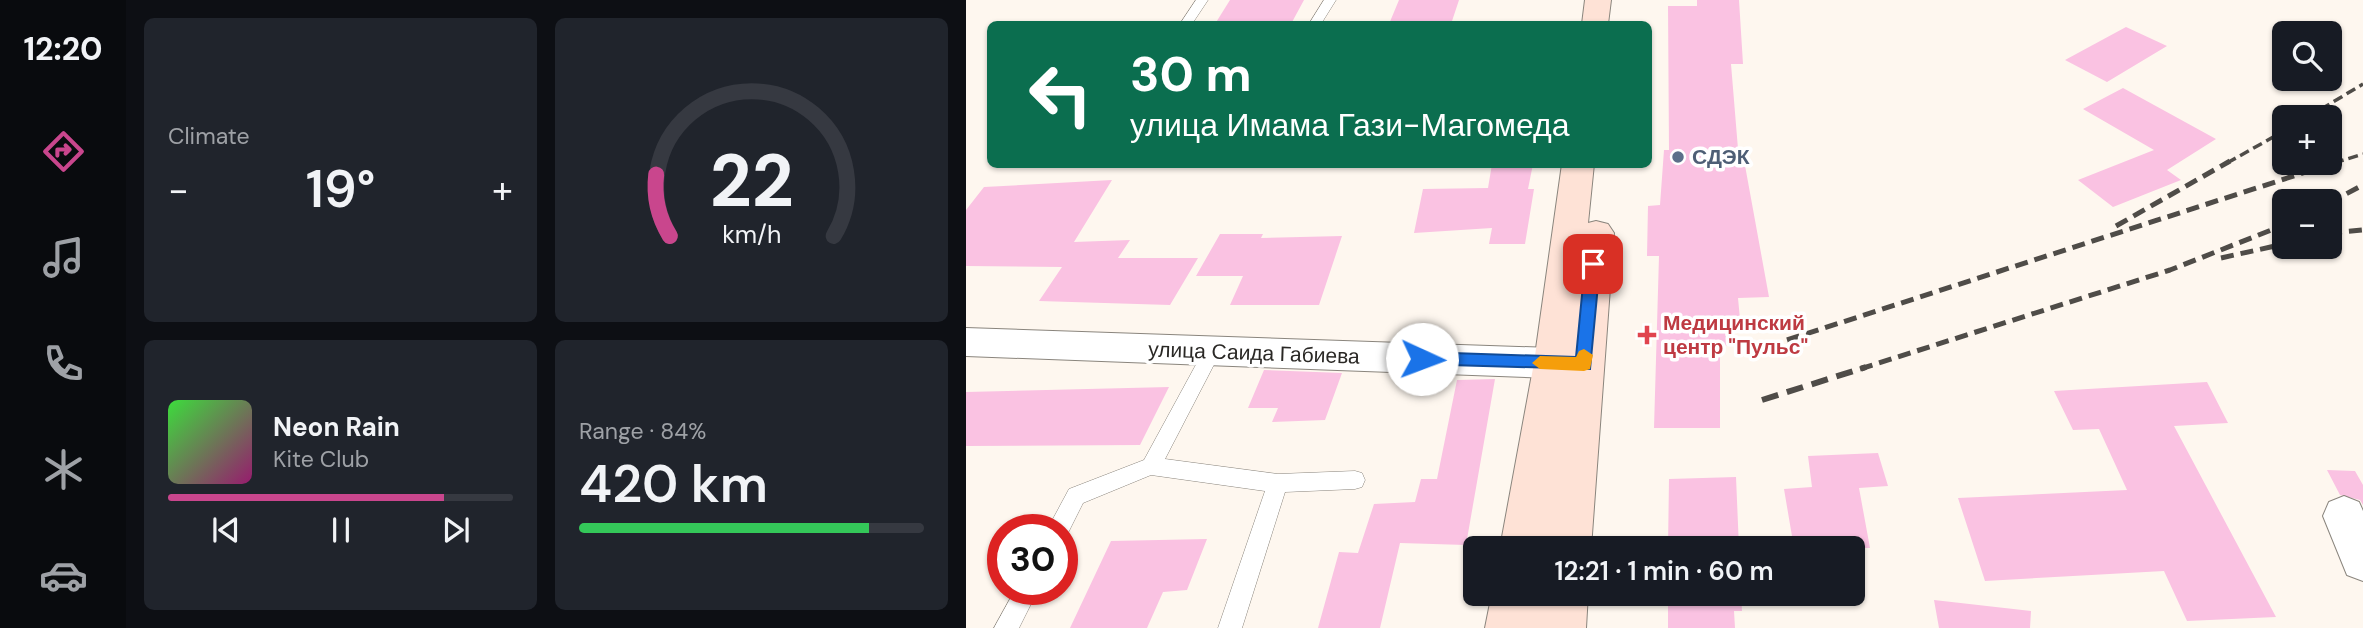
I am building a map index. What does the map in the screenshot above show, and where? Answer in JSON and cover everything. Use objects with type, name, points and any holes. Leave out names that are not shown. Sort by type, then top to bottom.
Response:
[{"type":"main road","points":[[1595,21],[1598,0]]},
{"type":"main road","points":[[1615,21],[1617,0]]},
{"type":"main road","points":[[1567,536],[1569,364],[1578,168]]},
{"type":"main road","points":[[1527,536],[1569,364],[1601,168]]},
{"type":"main road","points":[[1511,628],[1515,606]]},
{"type":"main road","points":[[1560,628],[1562,606]]},
{"type":"street","name":"улица Саида Габиева","points":[[966,342],[1569,364]]},
{"type":"street","points":[[2344,516],[2363,560]]},
{"type":"lane","points":[[1188,21],[1202,0]]},
{"type":"lane","points":[[1317,21],[1329,0]]},
{"type":"lane","points":[[1151,466],[1211,353]]},
{"type":"lane","points":[[1066,514],[1076,496],[1151,466],[1278,483],[1355,480]]},
{"type":"lane","points":[[1230,628],[1278,483]]},
{"type":"lane","points":[[1006,628],[1019,605]]},
{"type":"building","points":[[1230,0],[1304,0],[1293,21],[1217,21]]},
{"type":"building","points":[[1399,0],[1459,0],[1452,21],[1390,21]]},
{"type":"building","points":[[1697,0],[1739,0],[1743,64],[1731,64],[1738,149],[1742,149],[1769,297],[1738,298],[1741,330],[1730,331],[1731,346],[1720,345],[1720,428],[1654,428],[1659,256],[1647,256],[1648,206],[1660,205],[1664,150],[1669,150],[1668,6],[1697,6]]},
{"type":"building","points":[[2126,27],[2167,46],[2107,82],[2065,60]]},
{"type":"building","points":[[2123,88],[2216,139],[2167,170],[2181,180],[2113,207],[2078,180],[2154,150],[2083,109]]},
{"type":"building","points":[[1491,168],[1532,168],[1528,189],[1534,189],[1525,244],[1489,244],[1492,228],[1414,233],[1423,189],[1488,188]]},
{"type":"building","points":[[1112,180],[1074,242],[1130,240],[1118,258],[1198,258],[1170,305],[1039,301],[1062,267],[966,266],[966,210],[984,187]]},
{"type":"building","points":[[1220,234],[1263,234],[1261,238],[1342,236],[1319,305],[1230,305],[1243,276],[1196,276]]},
{"type":"building","points":[[1264,370],[1342,373],[1325,420],[1272,422],[1278,408],[1248,408]]},
{"type":"building","points":[[1495,379],[1468,536],[1463,536],[1463,545],[1400,543],[1380,628],[1318,628],[1339,552],[1358,553],[1374,504],[1415,502],[1421,479],[1437,479],[1457,380]]},
{"type":"building","points":[[2207,382],[2228,423],[2174,426],[2276,617],[2187,621],[2164,571],[1985,581],[1958,498],[2127,490],[2099,429],[2073,430],[2054,391]]},
{"type":"building","points":[[1169,387],[1140,445],[966,446],[966,392]]},
{"type":"building","points":[[1878,453],[1888,486],[1859,488],[1870,548],[1865,548],[1865,536],[1792,536],[1784,489],[1812,487],[1808,456]]},
{"type":"building","points":[[2327,470],[2355,471],[2363,485],[2363,505],[2360,500],[2340,495]]},
{"type":"building","points":[[1736,477],[1738,536],[1668,536],[1669,479]]},
{"type":"building","points":[[1207,539],[1187,590],[1163,592],[1147,628],[1070,628],[1111,541]]},
{"type":"building","points":[[1934,600],[2031,611],[2030,628],[1939,628]]},
{"type":"building","points":[[1668,606],[1742,606],[1742,611],[1734,611],[1735,628],[1668,628]]},
{"type":"railway","points":[[2328,105],[2363,84]]},
{"type":"railway","points":[[2227,163],[2272,138]]},
{"type":"railway","points":[[2342,161],[2363,154]]},
{"type":"railway","points":[[2116,226],[2230,161]]},
{"type":"railway","points":[[1787,340],[2297,175]]},
{"type":"railway","points":[[2342,196],[2363,185]]},
{"type":"railway","points":[[1860,369],[2170,270],[2272,230]]},
{"type":"railway","points":[[2342,232],[2363,230]]},
{"type":"railway","points":[[2221,258],[2272,247]]},
{"type":"railway","points":[[1762,400],[1866,367]]},
{"type":"slow traffic","points":[[1540,363],[1584,364],[1584,355]]},
{"type":"place","name":"СДЭК","points":[[1678,157]]},
{"type":"place","name":"Медицинский центр \"Пульс\"","points":[[1647,335]]},
{"type":"route","points":[[1422,359],[1584,364],[1593,264]]}]
